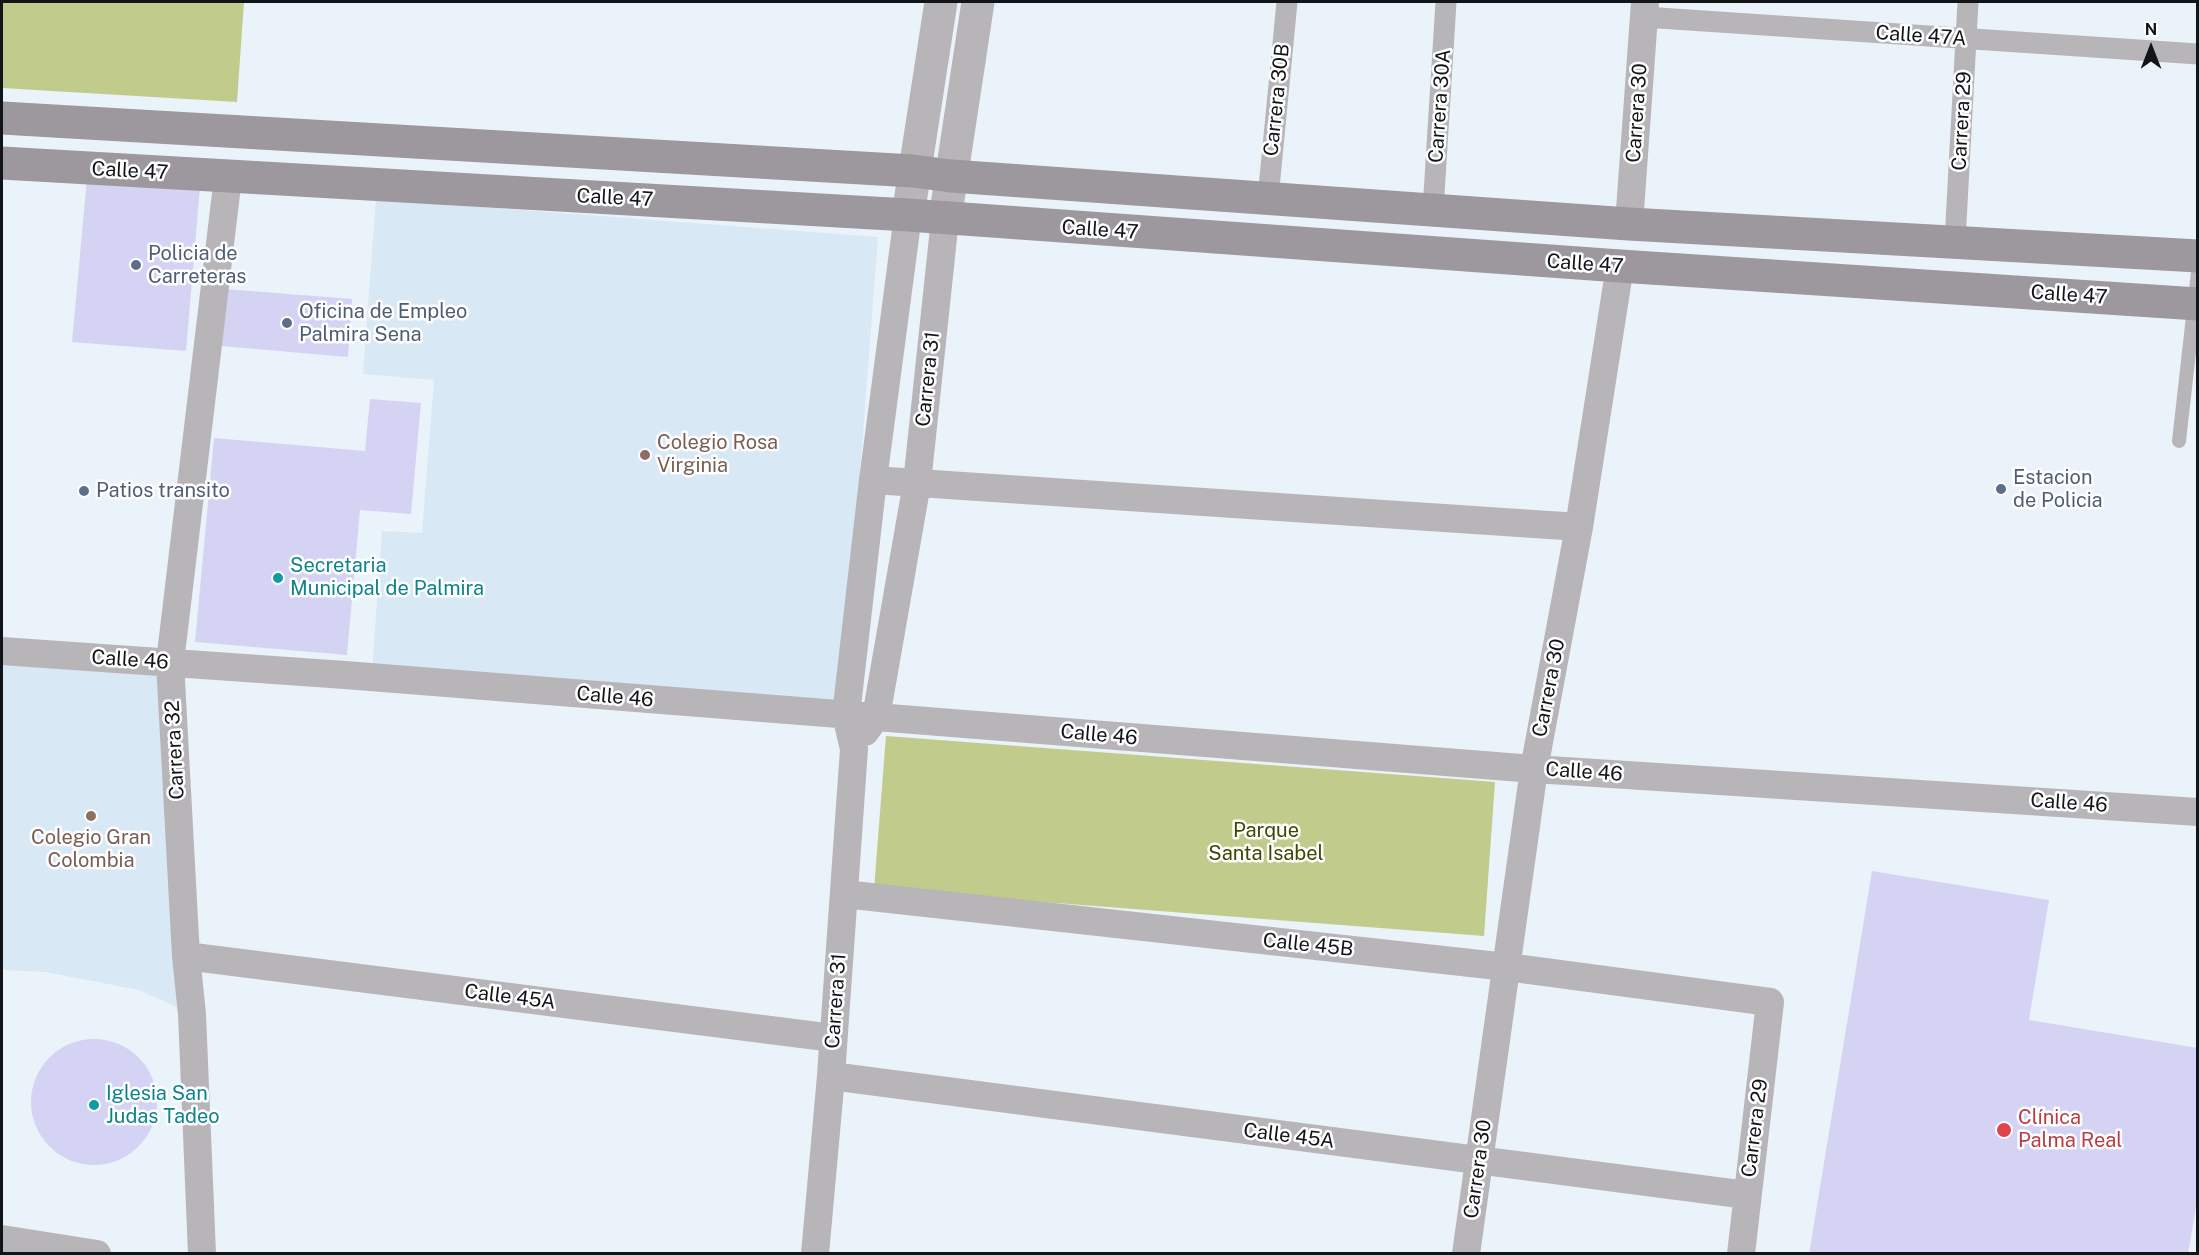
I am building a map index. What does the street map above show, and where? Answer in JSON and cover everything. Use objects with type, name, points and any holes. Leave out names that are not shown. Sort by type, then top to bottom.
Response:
[{"type":"main road","points":[[2,118],[913,171],[951,176],[1629,224],[2198,256]]},
{"type":"main road","name":"Calle 47","points":[[2,163],[908,215],[1620,266],[2196,293]]},
{"type":"street","name":"Carrera 31","points":[[815,1254],[831,1077],[854,749],[846,715],[873,480],[913,171],[941,2]]},
{"type":"street","name":"Carrera 31","points":[[854,749],[876,717],[917,483],[945,219],[978,2]]},
{"type":"street","name":"Carrera 30B","points":[[1268,198],[1287,2]]},
{"type":"street","name":"Carrera 30A","points":[[1433,210],[1446,2]]},
{"type":"street","name":"Carrera 29","points":[[1955,241],[1968,2]]},
{"type":"street","name":"Calle 47A","points":[[1645,9],[1967,39],[2198,54]]},
{"type":"street","name":"Carrera 30","points":[[1629,224],[1645,9]]},
{"type":"street","name":"Carrera 32","points":[[202,1254],[192,1014],[186,956],[170,662],[228,177]]},
{"type":"street","name":"Carrera 30","points":[[1466,1254],[1534,769],[1579,527],[1620,266]]},
{"type":"street","points":[[873,480],[1579,527]]},
{"type":"street","name":"Calle 46","points":[[2,651],[170,662],[1534,769],[2198,812]]},
{"type":"street","name":"Calle 45B","points":[[844,894],[1507,967],[1770,1002]]},
{"type":"street","name":"Calle 45A","points":[[186,956],[834,1038]]},
{"type":"street","name":"Carrera 29","points":[[1742,1253],[1770,1002]]},
{"type":"street","name":"Calle 45A","points":[[831,1077],[1747,1195]]},
{"type":"street","points":[[2,1239],[98,1254]]},
{"type":"lane","points":[[2179,441],[2196,293]]},
{"type":"shaded area","name":"Colegio Rosa Virginia","points":[[376,199],[878,237],[842,706],[372,671],[382,531],[422,533],[434,380],[363,374]]},
{"type":"shaded area","name":"Colegio Gran Colombia","points":[[2,651],[170,662],[192,1014],[139,990],[46,972],[2,970]]},
{"type":"green space","points":[[2,2],[244,2],[237,102],[2,88]]},
{"type":"green space","name":"Parque Santa Isabel","points":[[886,736],[1495,782],[1484,936],[874,889]]},
{"type":"building","name":"Policia de Carreteras","points":[[87,178],[200,187],[186,351],[72,342]]},
{"type":"building","name":"Oficina de Empleo Palmira Sena","points":[[225,289],[352,299],[348,357],[221,346]]},
{"type":"building","name":"Secretaria Municipal de Palmira","points":[[370,399],[421,403],[411,514],[360,510],[347,655],[195,642],[214,438],[365,451]]},
{"type":"building","name":"Clínica Palma Real","points":[[1872,871],[2049,900],[2029,1020],[2198,1048],[2198,1195],[2188,1254],[1809,1254]]},
{"type":"building","name":"Iglesia San Judas Tadeo","points":[[94,1039],[118,1044],[139,1057],[152,1078],[157,1102],[152,1126],[139,1147],[118,1160],[94,1165],[70,1160],[49,1147],[36,1126],[31,1102],[36,1078],[49,1057],[70,1044]]},
{"type":"place","name":"Policia de Carreteras","points":[[136,265]]},
{"type":"place","name":"Oficina de Empleo Palmira Sena","points":[[287,323]]},
{"type":"place","name":"Colegio Rosa Virginia","points":[[645,455]]},
{"type":"place","name":"Estacion de Policia","points":[[2001,489]]},
{"type":"place","name":"Patios transito","points":[[84,491]]},
{"type":"place","name":"Secretaria Municipal de Palmira","points":[[278,578]]},
{"type":"place","name":"Colegio Gran Colombia","points":[[91,816]]},
{"type":"place","name":"Iglesia San Judas Tadeo","points":[[94,1105]]},
{"type":"place","name":"Clínica Palma Real","points":[[2004,1130]]}]
